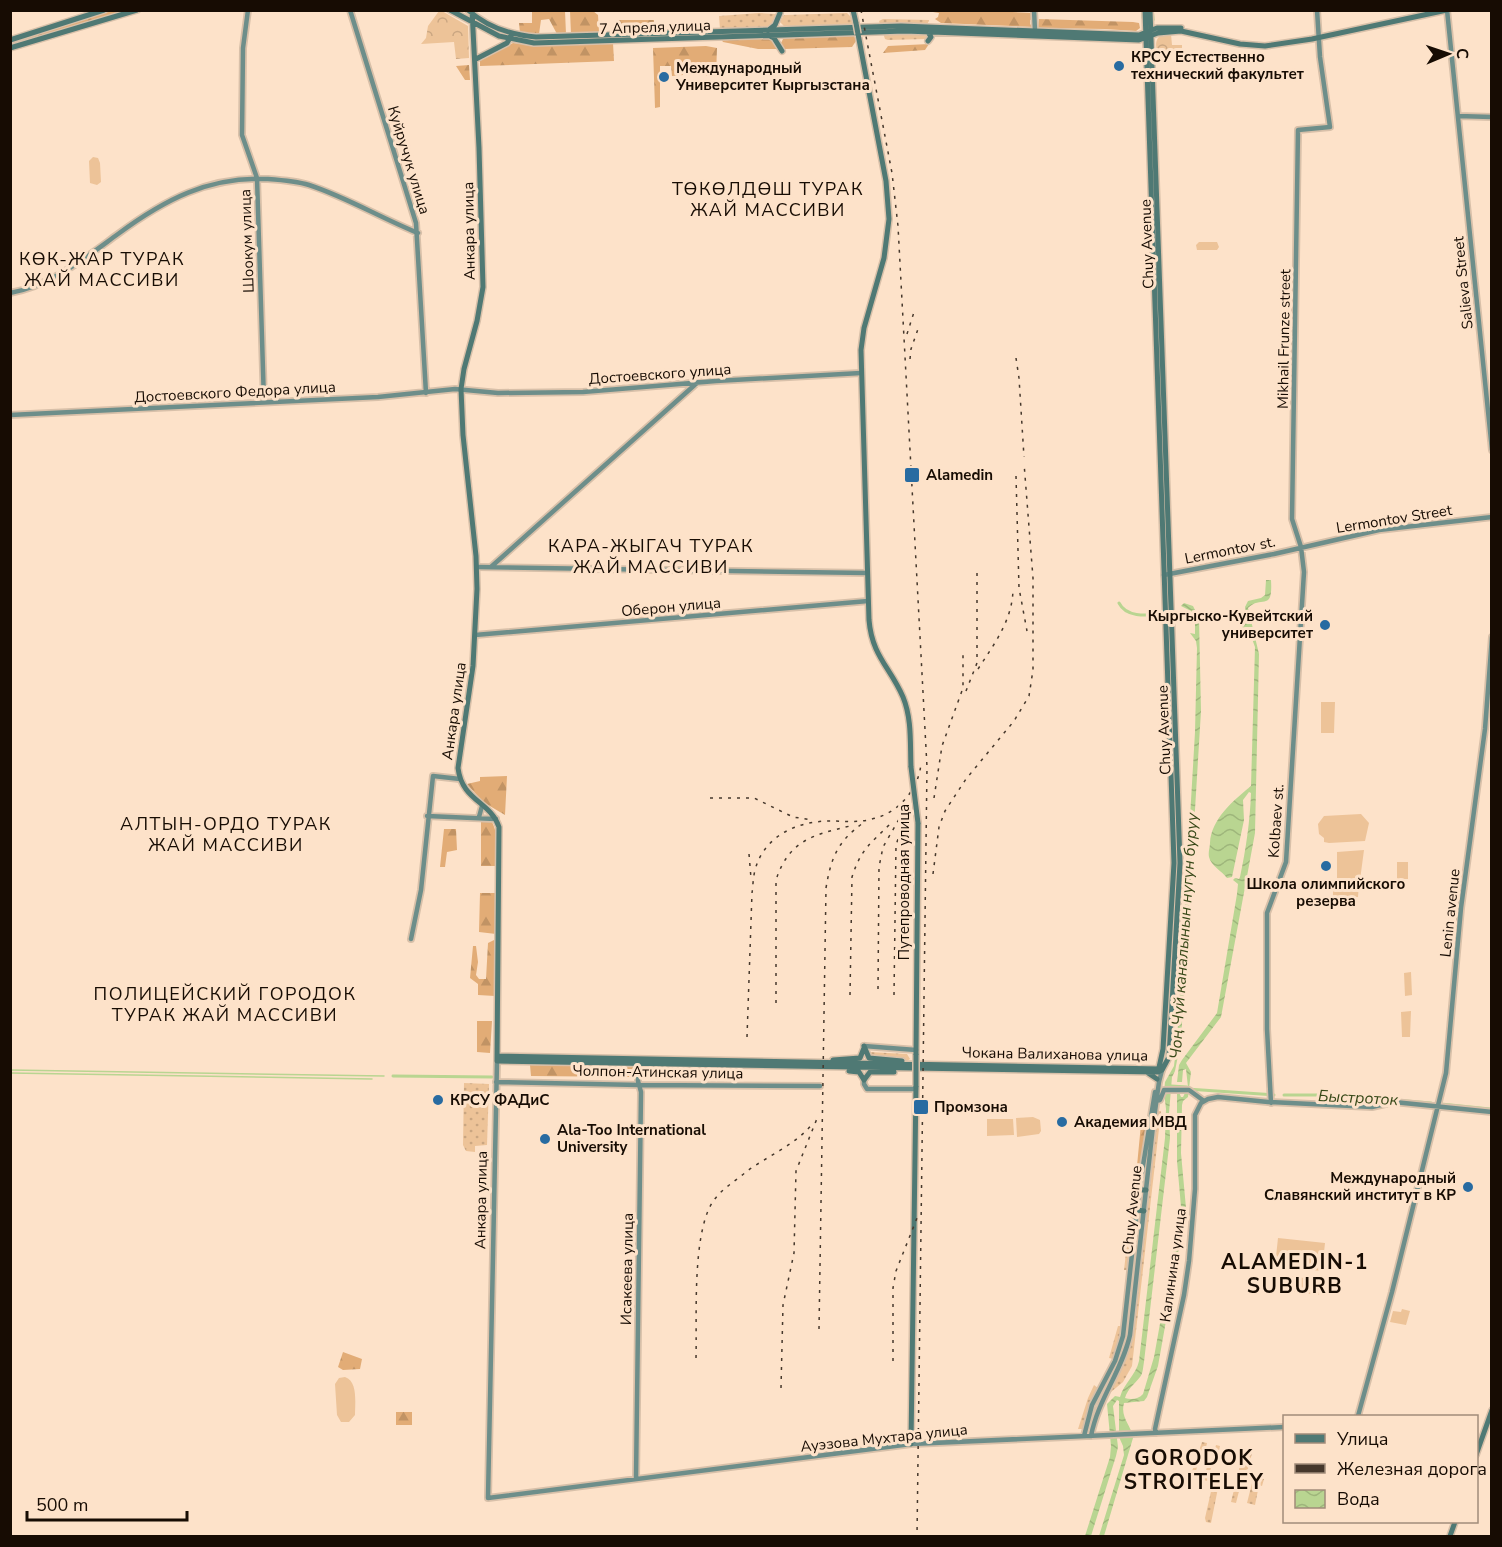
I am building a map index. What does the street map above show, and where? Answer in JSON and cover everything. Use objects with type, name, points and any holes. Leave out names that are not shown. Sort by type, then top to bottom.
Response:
[{"type":"main road","points":[[104,10],[12,39],[13,47],[137,10]]},
{"type":"main road","name":"Шоокум улица","points":[[248,10],[243,48],[242,135],[257,178],[264,402]]},
{"type":"main road","name":"Куйручук улица","points":[[350,10],[411,203],[418,233],[426,393]]},
{"type":"main road","name":"7 Апреля улица","points":[[450,10],[473,23],[540,43],[768,32],[904,31],[931,34]]},
{"type":"main road","name":"Путепроводная улица","points":[[853,10],[886,181],[889,219],[884,258],[862,338],[868,602],[872,641],[907,708],[918,823],[911,1444]]},
{"type":"main road","points":[[1034,10],[1035,31]]},
{"type":"main road","name":"Chuy Avenue","points":[[1147,10],[1150,22],[1148,35]]},
{"type":"main road","name":"Chuy Avenue","points":[[1091,1436],[1098,1410],[1126,1351],[1133,1316],[1156,1101],[1166,1049],[1177,869],[1147,10]]},
{"type":"main road","points":[[1317,10],[1318,35]]},
{"type":"main road","points":[[1150,22],[1151,25],[1197,30],[1230,39],[1258,43],[1318,35],[1432,10]]},
{"type":"main road","points":[[931,34],[1035,31],[1148,35],[1182,31],[1230,42],[1262,46],[1447,10]]},
{"type":"main road","name":"Salieva Street","points":[[1447,10],[1491,450]]},
{"type":"main road","name":"7 Апреля улица","points":[[471,12],[511,36]]},
{"type":"main road","name":"Анкара улица","points":[[471,12],[476,59],[483,287],[461,389],[463,435],[477,567],[473,666],[458,762],[460,779],[471,797],[496,819],[499,827],[500,847],[488,1498]]},
{"type":"main road","points":[[779,16],[779,24],[785,32],[780,41],[781,49],[768,32],[779,16]]},
{"type":"main road","points":[[931,34],[1139,40],[1167,27]]},
{"type":"main road","name":"7 Апреля улица","points":[[785,32],[931,34]]},
{"type":"main road","name":"Mikhail Frunze street","points":[[1301,547],[1293,525],[1292,500],[1295,427],[1298,130],[1330,127],[1322,81],[1318,35]]},
{"type":"main road","points":[[476,59],[507,43],[511,36]]},
{"type":"main road","points":[[1458,116],[1491,117]]},
{"type":"main road","points":[[10,293],[42,284],[59,275],[137,220],[177,197],[216,182],[257,178],[287,180],[308,185],[418,233]]},
{"type":"main road","name":"Достоевского улица","points":[[461,389],[511,393],[583,392],[861,373]]},
{"type":"main road","points":[[497,566],[696,384]]},
{"type":"main road","points":[[497,566],[696,384]]},
{"type":"main road","name":"Достоевского Федора улица","points":[[10,415],[426,393],[461,389]]},
{"type":"main road","name":"Lermontov Street","points":[[1301,547],[1379,530],[1491,517]]},
{"type":"main road","name":"Lermontov st.","points":[[1167,575],[1301,547]]},
{"type":"main road","name":"Kolbaev st.","points":[[1271,1098],[1267,1029],[1267,913],[1286,862],[1303,603],[1304,572],[1301,547]]},
{"type":"main road","points":[[477,567],[867,573]]},
{"type":"main road","name":"Оберон улица","points":[[475,635],[868,602]]},
{"type":"main road","name":"Lenin avenue","points":[[1358,1415],[1391,1296],[1438,1107],[1449,1048],[1462,897],[1485,729],[1491,637]]},
{"type":"main road","points":[[411,939],[421,890],[433,776],[460,779]]},
{"type":"main road","points":[[479,817],[482,806]]},
{"type":"main road","points":[[430,816],[496,819]]},
{"type":"main road","points":[[864,1046],[916,1053]]},
{"type":"main road","points":[[827,1065],[838,1059],[860,1058],[864,1046]]},
{"type":"main road","points":[[864,1046],[867,1056],[872,1059],[896,1060],[910,1066]]},
{"type":"main road","name":"Chuy Avenue","points":[[1161,1061],[1166,1049]]},
{"type":"main road","name":"Чокана Валиханова улица","points":[[497,1059],[1161,1069]]},
{"type":"main road","name":"Исакеева улица","points":[[636,1479],[641,1196],[641,1092],[638,1082],[638,1061]]},
{"type":"main road","points":[[1161,1061],[1161,1069]]},
{"type":"main road","points":[[1157,1079],[1147,1070],[1161,1061]]},
{"type":"main road","points":[[827,1065],[837,1070],[857,1071],[867,1089],[916,1088]]},
{"type":"main road","points":[[864,1082],[870,1072],[895,1072],[910,1066]]},
{"type":"main road","name":"Chuy Avenue","points":[[1084,1436],[1092,1405],[1120,1350],[1139,1190],[1157,1079],[1161,1069]]},
{"type":"main road","name":"Чолпон-Атинская улица","points":[[496,1082],[820,1086]]},
{"type":"main road","points":[[1156,1101],[1160,1100],[1164,1090],[1189,1090],[1204,1101],[1218,1097],[1271,1098],[1372,1107],[1394,1102],[1491,1112]]},
{"type":"main road","name":"Калинина улица","points":[[1156,1433],[1189,1261],[1195,1189],[1195,1114],[1197,1107],[1204,1101]]},
{"type":"main road","points":[[1139,1190],[1146,1190]]},
{"type":"main road","points":[[1137,1210],[1144,1211]]},
{"type":"main road","points":[[1130,1272],[1137,1272]]},
{"type":"main road","points":[[1126,1314],[1133,1316]]},
{"type":"main road","points":[[1101,1387],[1107,1390]]},
{"type":"main road","points":[[1478,1449],[1491,1410]]},
{"type":"main road","name":"Ауэзова Мухтара улица","points":[[488,1498],[911,1444],[1283,1427]]},
{"type":"green space","points":[[964,10],[1033,13],[1030,24],[1033,27],[941,23],[935,19],[939,13],[933,12]]},
{"type":"green space","points":[[109,11],[132,11],[16,44],[16,40]]},
{"type":"green space","points":[[439,11],[468,26],[469,58],[456,59],[454,42],[421,44],[426,38],[428,26]]},
{"type":"green space","points":[[532,11],[565,11],[566,34],[557,34],[549,19],[541,20],[539,34],[520,33],[519,23],[532,23]]},
{"type":"green space","points":[[570,11],[593,11],[598,15],[599,32],[571,34]]},
{"type":"green space","points":[[759,13],[777,16],[770,27],[720,29],[719,16]]},
{"type":"green space","points":[[847,13],[853,24],[785,27],[780,22],[784,15]]},
{"type":"green space","points":[[883,19],[929,21],[927,24],[880,24],[879,21]]},
{"type":"green space","points":[[1039,19],[1133,22],[1139,23],[1140,28],[1136,31],[1038,28]]},
{"type":"green space","points":[[618,20],[654,20],[654,30],[617,32]]},
{"type":"green space","points":[[883,33],[928,33],[929,35],[927,39],[888,40],[885,39]]},
{"type":"green space","points":[[1163,34],[1171,34],[1172,45],[1182,45],[1182,48],[1174,49],[1173,53],[1157,51],[1157,41]]},
{"type":"green space","points":[[854,35],[856,41],[852,47],[784,49],[781,43],[784,37]]},
{"type":"green space","points":[[773,38],[778,49],[758,49],[723,42],[721,39]]},
{"type":"green space","points":[[513,43],[544,46],[613,43],[614,61],[480,66],[480,60]]},
{"type":"green space","points":[[929,44],[925,50],[883,53],[888,46]]},
{"type":"green space","points":[[706,46],[717,48],[716,76],[706,76],[705,63],[683,63],[683,75],[672,76],[671,66],[660,66],[660,107],[655,108],[653,48]]},
{"type":"green space","points":[[469,65],[470,80],[465,80],[456,66]]},
{"type":"green space","points":[[93,157],[98,158],[100,163],[101,182],[97,185],[90,183],[89,161]]},
{"type":"green space","points":[[1199,242],[1217,242],[1219,247],[1217,250],[1197,250],[1196,245]]},
{"type":"green space","points":[[1321,702],[1335,702],[1334,733],[1321,733]]},
{"type":"green space","points":[[507,776],[505,815],[483,802],[467,784],[480,781],[480,777]]},
{"type":"green space","points":[[1361,814],[1369,823],[1365,841],[1329,843],[1324,842],[1324,838],[1319,834],[1318,824],[1324,816]]},
{"type":"green space","points":[[481,821],[492,822],[496,833],[496,866],[481,866]]},
{"type":"green space","points":[[444,829],[456,829],[457,850],[447,852],[445,867],[440,867]]},
{"type":"green space","points":[[1364,850],[1360,880],[1337,881],[1337,852]]},
{"type":"green space","points":[[1397,862],[1408,862],[1408,879],[1397,879]]},
{"type":"green space","points":[[1359,882],[1358,897],[1333,898],[1333,883]]},
{"type":"green space","points":[[480,893],[497,893],[496,934],[479,932]]},
{"type":"green space","points":[[496,939],[495,996],[478,995],[478,984],[470,978],[473,946],[476,946],[478,962],[476,975],[479,979],[486,979],[488,943]]},
{"type":"green space","points":[[1411,972],[1412,995],[1405,996],[1404,973]]},
{"type":"green space","points":[[1411,1011],[1410,1037],[1402,1037],[1401,1012]]},
{"type":"green space","points":[[477,1021],[492,1021],[490,1053],[477,1052]]},
{"type":"green space","points":[[869,1052],[907,1054],[910,1059],[907,1061],[871,1058]]},
{"type":"green space","points":[[530,1065],[633,1067],[632,1077],[531,1076]]},
{"type":"green space","points":[[464,1083],[489,1084],[487,1145],[475,1146],[475,1152],[466,1151],[463,1145]]},
{"type":"green space","points":[[1157,1111],[1161,1111],[1132,1366],[1123,1382],[1105,1397],[1123,1364],[1132,1334],[1139,1270],[1143,1256],[1141,1251]]},
{"type":"green space","points":[[1033,1117],[1040,1120],[1039,1134],[1017,1137],[1016,1118]]},
{"type":"green space","points":[[987,1119],[1013,1119],[1014,1135],[987,1136]]},
{"type":"green space","points":[[1143,1121],[1146,1126],[1137,1194],[1134,1197],[1141,1124]]},
{"type":"green space","points":[[1132,1202],[1135,1204],[1129,1270],[1124,1270]]},
{"type":"green space","points":[[1139,1214],[1142,1216],[1136,1270],[1134,1271],[1132,1270]]},
{"type":"green space","points":[[1278,1238],[1325,1243],[1322,1271],[1275,1266]]},
{"type":"green space","points":[[1288,1276],[1321,1280],[1319,1295],[1286,1291]]},
{"type":"green space","points":[[1402,1309],[1410,1311],[1406,1325],[1390,1322],[1393,1311],[1401,1312]]},
{"type":"green space","points":[[1130,1317],[1125,1351],[1105,1387],[1121,1350],[1127,1318]]},
{"type":"green space","points":[[1118,1326],[1122,1326],[1122,1335],[1114,1359],[1109,1358]]},
{"type":"green space","points":[[343,1352],[362,1359],[360,1369],[343,1370],[338,1367]]},
{"type":"green space","points":[[339,1378],[349,1379],[354,1388],[355,1415],[349,1422],[341,1422],[337,1415],[335,1384]]},
{"type":"green space","points":[[1094,1385],[1098,1388],[1084,1429],[1078,1429],[1088,1398]]},
{"type":"green space","points":[[396,1412],[412,1412],[412,1425],[396,1425]]},
{"type":"green space","points":[[1202,1442],[1207,1443],[1203,1460],[1199,1460],[1194,1478],[1190,1477]]},
{"type":"green space","points":[[1216,1445],[1220,1446],[1216,1463],[1212,1463],[1208,1481],[1203,1480],[1208,1464],[1211,1464]]},
{"type":"green space","points":[[1250,1448],[1253,1449],[1248,1469],[1244,1471],[1236,1503],[1231,1502],[1243,1453],[1249,1454]]},
{"type":"green space","points":[[1256,1478],[1264,1479],[1262,1486],[1259,1485],[1255,1505],[1247,1503],[1252,1483],[1255,1483]]},
{"type":"green space","points":[[1212,1487],[1218,1488],[1211,1523],[1206,1522],[1205,1518]]},
{"type":"water","points":[[1266,580],[1271,580],[1268,600],[1253,604],[1248,608],[1259,654],[1255,833],[1221,1017],[1186,1063],[1191,1072],[1188,1097],[1182,1105],[1181,1153],[1186,1208],[1158,1366],[1144,1401],[1124,1403],[1123,1413],[1133,1438],[1104,1536],[1099,1536],[1124,1455],[1119,1437],[1119,1401],[1117,1400],[1113,1406],[1118,1447],[1091,1536],[1085,1536],[1110,1457],[1107,1404],[1115,1396],[1120,1397],[1139,1361],[1165,1138],[1165,1082],[1174,1066],[1177,1040],[1195,732],[1197,648],[1196,641],[1190,633],[1195,634],[1195,621],[1189,616],[1179,616],[1177,613],[1192,615],[1189,610],[1181,606],[1184,603],[1193,606],[1199,618],[1201,711],[1181,1040],[1172,1077],[1169,1113],[1170,1138],[1144,1362],[1141,1376],[1129,1389],[1125,1398],[1130,1399],[1143,1394],[1154,1357],[1181,1207],[1177,1161],[1177,1093],[1179,1092],[1183,1097],[1188,1087],[1186,1069],[1183,1070],[1182,1082],[1177,1082],[1179,1065],[1217,1013],[1237,894],[1238,884],[1233,880],[1240,877],[1244,856],[1250,814],[1251,793],[1249,792],[1243,800],[1244,820],[1232,877],[1227,878],[1214,866],[1209,857],[1209,851],[1211,834],[1219,818],[1251,786],[1255,647],[1251,636],[1242,633],[1241,619],[1247,617],[1245,607],[1248,601],[1265,595]]},
{"type":"waterway","points":[[1142,10],[1142,18]]},
{"type":"waterway","points":[[1153,10],[1154,20]]},
{"type":"waterway","name":"Чоң Чүй каналынын нугун буруу","points":[[1119,603],[1127,612],[1133,614],[1166,614]]},
{"type":"waterway","points":[[10,1070],[384,1076]]},
{"type":"waterway","points":[[10,1073],[372,1079]]},
{"type":"waterway","points":[[393,1076],[492,1077]]},
{"type":"waterway","points":[[1171,1086],[1187,1087]]},
{"type":"waterway","name":"Быстроток","points":[[1187,1089],[1274,1095]]},
{"type":"waterway","name":"Быстроток","points":[[1284,1095],[1332,1095],[1431,1103]]},
{"type":"waterway","name":"Быстроток","points":[[1441,1104],[1490,1109]]},
{"type":"railway","points":[[861,10],[892,173],[898,226],[927,767],[917,1536]]},
{"type":"railway","points":[[907,334],[915,309]]},
{"type":"railway","points":[[910,359],[918,329]]},
{"type":"railway","points":[[1016,358],[1024,457]]},
{"type":"railway","points":[[933,874],[939,827],[945,811],[966,779],[1014,721],[1029,696],[1033,670],[1033,578],[1024,463]]},
{"type":"railway","points":[[1016,476],[1019,588],[1027,631]]},
{"type":"railway","points":[[966,691],[977,663],[977,573]]},
{"type":"railway","points":[[978,669],[997,640],[1006,620],[1013,588]]},
{"type":"railway","points":[[934,798],[942,746],[963,688],[963,652]]},
{"type":"railway","points":[[747,1037],[752,893],[759,858],[774,840],[794,828],[818,822],[862,821],[887,814],[900,805],[910,793],[918,777],[921,763]]},
{"type":"railway","points":[[710,798],[754,798],[793,817],[813,820]]},
{"type":"railway","points":[[878,989],[879,867],[883,847],[909,802]]},
{"type":"railway","points":[[894,995],[896,845],[904,821]]},
{"type":"railway","points":[[819,1329],[826,888],[830,868],[837,851],[847,837],[863,823]]},
{"type":"railway","points":[[850,995],[852,877],[863,853],[890,824]]},
{"type":"railway","points":[[776,1003],[776,880],[781,867],[795,848],[804,841],[850,826]]},
{"type":"railway","points":[[749,854],[751,878]]},
{"type":"railway","points":[[781,1388],[783,1305],[794,1253],[796,1171],[818,1116]]},
{"type":"railway","points":[[696,1358],[698,1256],[706,1217],[712,1203],[728,1186],[754,1166],[790,1144],[813,1123]]},
{"type":"railway","points":[[893,1361],[893,1288],[896,1271],[917,1218]]},
{"type":"place","name":"КРСУ Естественно технический факультет","points":[[1119,66]]},
{"type":"place","name":"Международный Университет Кыргызстана","points":[[664,77]]},
{"type":"place","name":"Alamedin","points":[[912,475]]},
{"type":"place","name":"Кыргыско-Кувейтский университет","points":[[1325,625]]},
{"type":"place","name":"Школа олимпийского резерва","points":[[1326,866]]},
{"type":"place","name":"КРСУ ФАДиС","points":[[438,1100]]},
{"type":"place","name":"Промзона","points":[[921,1107]]},
{"type":"place","name":"Академия МВД","points":[[1062,1122]]},
{"type":"place","name":"Ala-Too International University","points":[[545,1139]]},
{"type":"place","name":"Международный Славянский институт в КР","points":[[1468,1187]]},
{"type":"district","name":"ТӨКӨЛДӨШ ТУРАК ЖАЙ МАССИВИ","points":[[768,199]]},
{"type":"district","name":"КӨК-ЖАР ТУРАК ЖАЙ МАССИВИ","points":[[102,269]]},
{"type":"district","name":"КАРА-ЖЫГАЧ ТУРАК ЖАЙ МАССИВИ","points":[[651,556]]},
{"type":"district","name":"АЛТЫН-ОРДО ТУРАК ЖАЙ МАССИВИ","points":[[226,834]]},
{"type":"district","name":"ПОЛИЦЕЙСКИЙ ГОРОДОК ТУРАК ЖАЙ МАССИВИ","points":[[225,1004]]},
{"type":"district","name":"ALAMEDIN-1 SUBURB","points":[[1295,1274]]},
{"type":"district","name":"GORODOK STROITELEY","points":[[1194,1470]]}]
